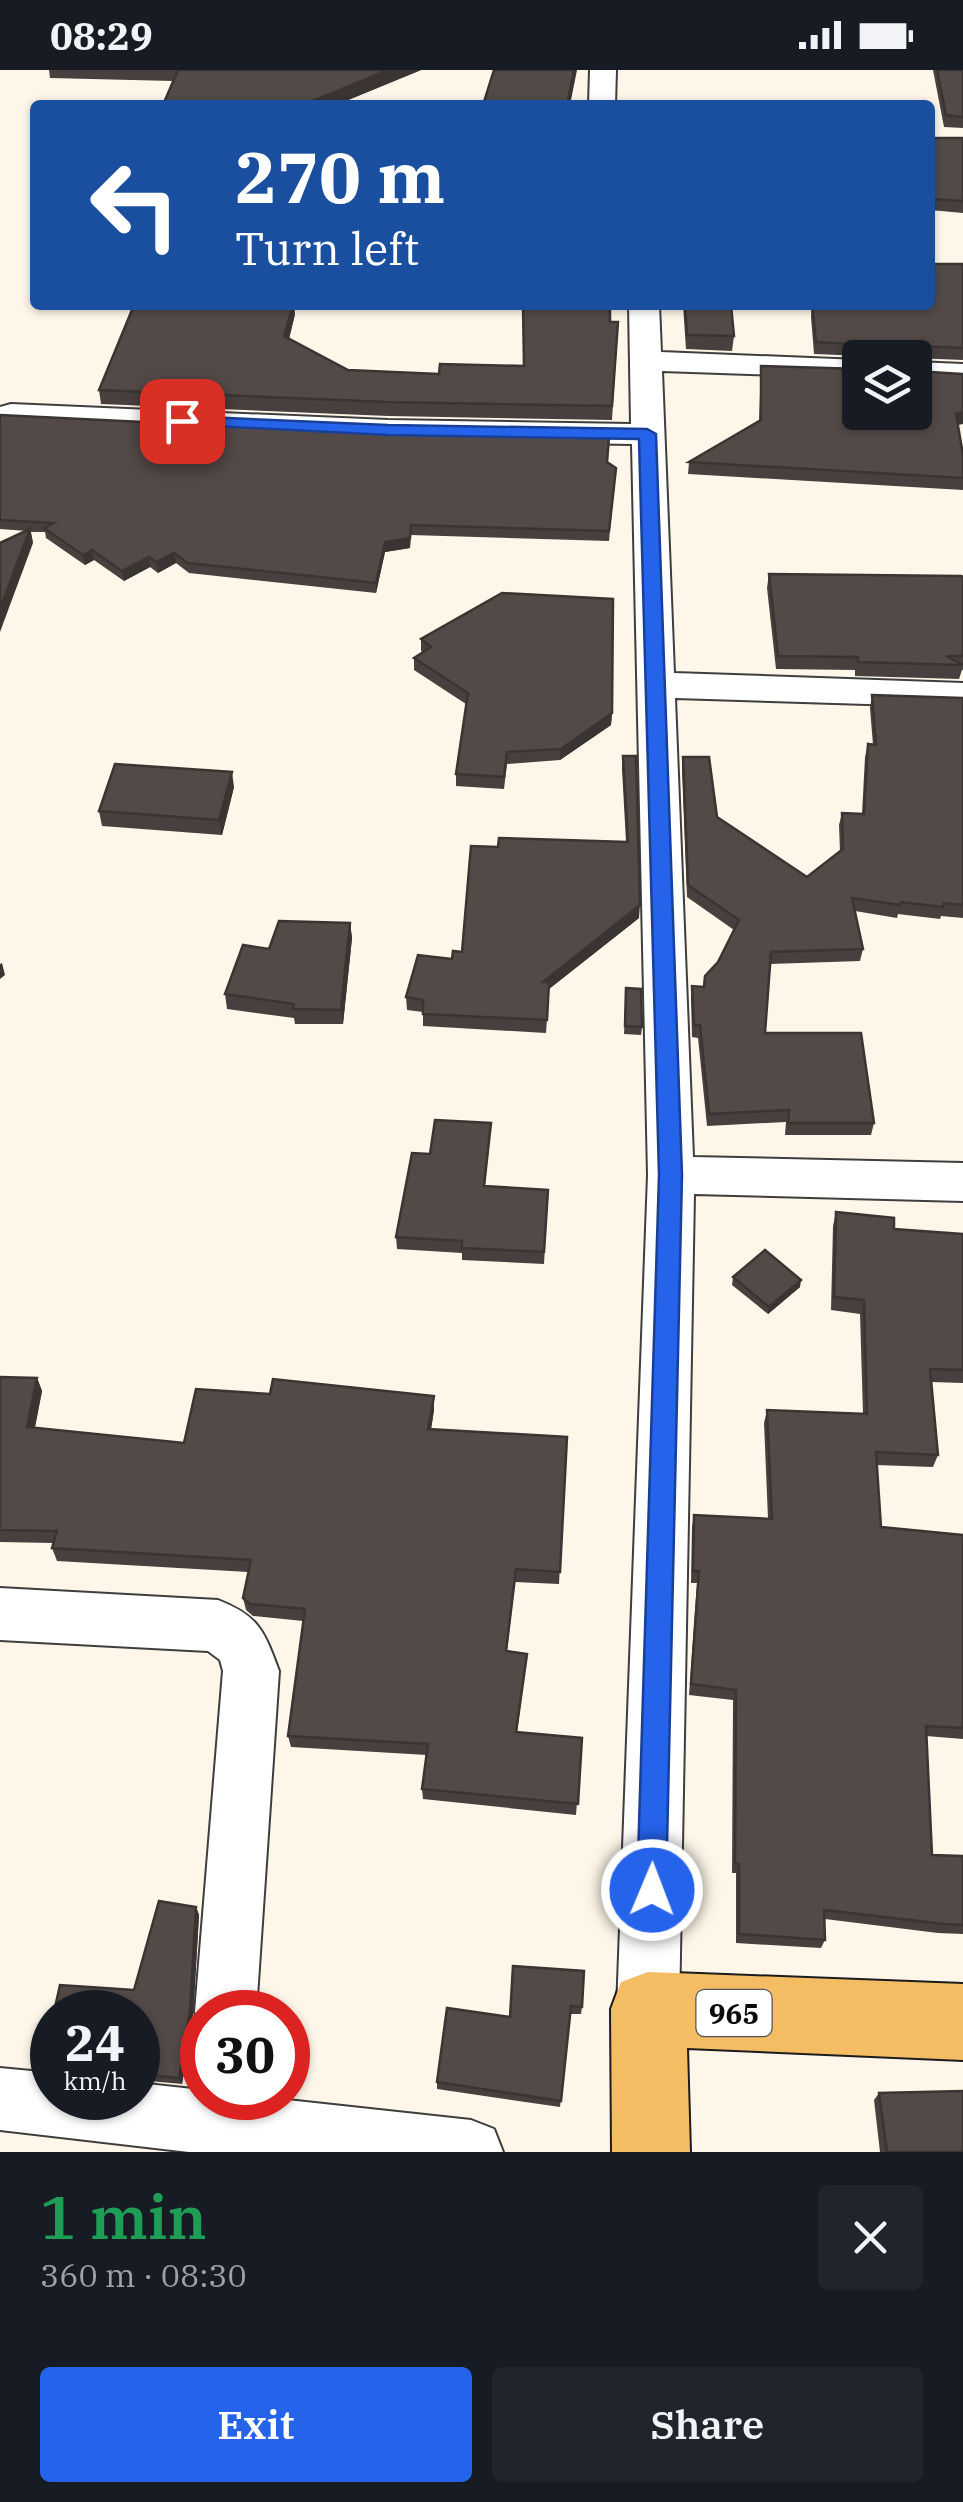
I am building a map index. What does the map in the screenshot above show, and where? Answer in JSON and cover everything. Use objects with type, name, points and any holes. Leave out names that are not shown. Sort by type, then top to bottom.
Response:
[{"type":"main road","name":"965","points":[[648,2009],[963,2022]]},
{"type":"main road","points":[[648,2009],[651,2152]]},
{"type":"street","points":[[602,100],[603,70]]},
{"type":"street","points":[[644,310],[670,1175],[648,2009]]},
{"type":"street","points":[[648,361],[842,368]]},
{"type":"street","points":[[932,371],[963,372]]},
{"type":"street","points":[[11,414],[388,430],[647,434]]},
{"type":"street","points":[[657,685],[963,695]]},
{"type":"street","points":[[670,1175],[963,1182]]},
{"type":"street","points":[[0,1614],[218,1626],[241,1643],[251,1672],[228,1990]]},
{"type":"street","points":[[0,2100],[180,2108]]},
{"type":"street","points":[[278,2120],[471,2152]]},
{"type":"building","points":[[178,70],[388,70],[315,100],[165,100]]},
{"type":"building","points":[[494,70],[574,70],[568,100],[485,100]]},
{"type":"building","points":[[937,70],[963,70],[963,117],[946,115]]},
{"type":"building","points":[[935,138],[963,138],[963,201],[935,199]]},
{"type":"building","points":[[935,264],[963,264],[963,348],[932,347],[932,340],[842,340],[842,344],[816,342],[813,310],[935,310]]},
{"type":"building","points":[[132,310],[292,310],[284,336],[348,370],[439,374],[440,364],[524,366],[523,310],[610,310],[610,322],[618,322],[612,406],[99,390]]},
{"type":"building","points":[[685,310],[731,310],[734,336],[687,335]]},
{"type":"building","points":[[761,366],[842,368],[842,430],[932,430],[932,372],[963,374],[963,412],[956,414],[963,478],[689,462],[761,420]]},
{"type":"building","points":[[0,415],[387,434],[609,437],[607,462],[616,468],[609,531],[411,525],[410,538],[385,542],[376,583],[188,563],[174,553],[156,562],[149,557],[122,571],[92,550],[83,555],[44,528],[54,523],[0,520]]},
{"type":"building","points":[[30,529],[0,609],[0,543]]},
{"type":"building","points":[[769,574],[961,576],[963,656],[946,656],[963,665],[778,656]]},
{"type":"building","points":[[502,593],[613,599],[612,713],[561,749],[507,752],[504,777],[456,774],[468,693],[414,658],[431,647],[421,639]]},
{"type":"building","points":[[872,695],[963,698],[963,905],[900,905],[852,898],[863,949],[771,952],[765,1033],[861,1033],[874,1123],[788,1123],[789,1110],[709,1114],[700,1025],[694,1025],[692,986],[704,987],[705,976],[718,962],[739,920],[688,885],[683,757],[709,757],[717,817],[807,877],[843,849],[842,813],[864,814],[868,744],[876,745]]},
{"type":"building","points":[[623,756],[636,756],[640,905],[543,982],[549,982],[547,1020],[423,1014],[423,1000],[406,997],[418,955],[452,959],[453,951],[462,952],[471,846],[498,847],[499,838],[628,842]]},
{"type":"building","points":[[115,764],[232,772],[219,820],[99,811]]},
{"type":"building","points":[[279,921],[350,923],[341,1010],[293,1009],[294,1004],[225,994],[243,945],[269,949]]},
{"type":"building","points":[[626,988],[641,989],[642,1027],[625,1026]]},
{"type":"building","points":[[435,1120],[491,1123],[484,1186],[548,1190],[544,1252],[462,1248],[462,1241],[396,1237],[412,1153],[430,1154]]},
{"type":"building","points":[[836,1212],[894,1218],[894,1229],[963,1234],[963,1370],[930,1369],[938,1455],[876,1452],[881,1527],[963,1535],[963,1728],[926,1726],[932,1855],[963,1856],[963,1925],[824,1910],[825,1940],[739,1934],[739,1864],[735,1864],[736,1690],[691,1684],[699,1571],[693,1571],[694,1515],[772,1519],[767,1410],[867,1414],[864,1300],[834,1297]]},
{"type":"building","points":[[765,1250],[801,1280],[769,1307],[733,1277]]},
{"type":"building","points":[[0,1377],[37,1378],[27,1427],[184,1443],[196,1389],[270,1394],[273,1379],[434,1396],[428,1429],[567,1437],[560,1572],[516,1569],[506,1651],[527,1654],[516,1732],[582,1738],[578,1804],[422,1789],[428,1744],[288,1736],[305,1609],[250,1604],[243,1598],[251,1560],[52,1548],[57,1531],[0,1530]]},
{"type":"building","points":[[159,1901],[196,1907],[191,1990],[180,1990],[179,2078],[160,2076],[160,1990],[134,1990]]},
{"type":"building","points":[[513,1966],[584,1971],[582,2007],[571,2006],[561,2101],[437,2082],[447,2008],[510,2017]]},
{"type":"building","points":[[60,1985],[134,1990],[59,1990]]},
{"type":"building","points":[[963,2091],[963,2152],[887,2152],[879,2093]]},
{"type":"route","points":[[182,421],[388,430],[647,434],[670,1175],[652,1890]]}]
